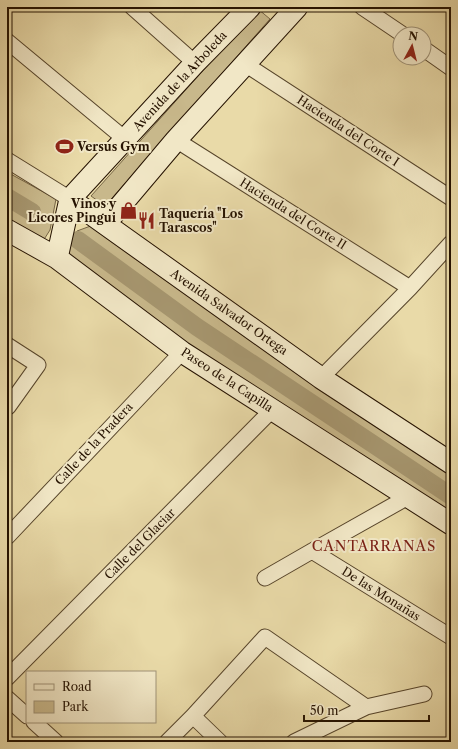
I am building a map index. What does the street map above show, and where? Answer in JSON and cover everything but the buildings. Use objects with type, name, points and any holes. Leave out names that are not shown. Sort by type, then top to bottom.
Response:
[{"type":"main road","name":"Avenida de la Arboleda","points":[[70,199],[250,7]]},
{"type":"main road","points":[[105,224],[176,140],[245,64],[293,8]]},
{"type":"main road","points":[[57,258],[70,199]]},
{"type":"main road","name":"Avenida Salvador Ortega","points":[[70,199],[321,378],[451,462]]},
{"type":"main road","name":"Paseo de la Capilla","points":[[7,230],[57,258],[182,352],[451,524]]},
{"type":"street","points":[[132,7],[195,64]]},
{"type":"street","points":[[362,7],[392,27]]},
{"type":"street","points":[[7,41],[125,139]]},
{"type":"street","points":[[432,55],[451,68]]},
{"type":"street","name":"Hacienda del Corte I","points":[[245,64],[451,198]]},
{"type":"street","name":"Hacienda del Corte II","points":[[176,140],[410,288]]},
{"type":"street","name":"Avenida Salvador Ortega","points":[[7,160],[70,199]]},
{"type":"street","points":[[321,378],[410,288],[451,244]]},
{"type":"street","points":[[7,345],[38,365],[8,407],[7,406]]},
{"type":"street","name":"Calle de la Pradera","points":[[7,537],[182,352]]},
{"type":"street","name":"Calle del Glaciar","points":[[7,678],[272,410]]},
{"type":"street","points":[[266,578],[408,497]]},
{"type":"street","name":"De las Monañas","points":[[312,551],[451,637]]},
{"type":"street","points":[[167,742],[193,716],[265,637],[366,707]]},
{"type":"street","points":[[294,742],[366,707],[424,694]]},
{"type":"street","points":[[7,698],[26,715]]},
{"type":"street","points":[[193,716],[220,742]]},
{"type":"street","points":[[35,723],[56,742]]},
{"type":"green space","points":[[258,9],[270,19],[105,206],[91,196]]},
{"type":"green space","points":[[7,172],[56,199],[50,230],[43,241],[7,228]]},
{"type":"green space","points":[[96,224],[451,460],[451,512],[287,412],[71,263],[67,243],[77,231]]},
{"type":"waterway","points":[[7,197],[32,212]]},
{"type":"waterway","points":[[78,240],[197,327],[451,496]]},
{"type":"place","name":"Versus Gym","points":[[64,147]]},
{"type":"place","name":"Vinos y Licores Pingui","points":[[129,211]]},
{"type":"place","name":"Taquería \"Los Tarascos\"","points":[[146,221]]},
{"type":"district","name":"CANTARRANAS","points":[[374,546]]}]
